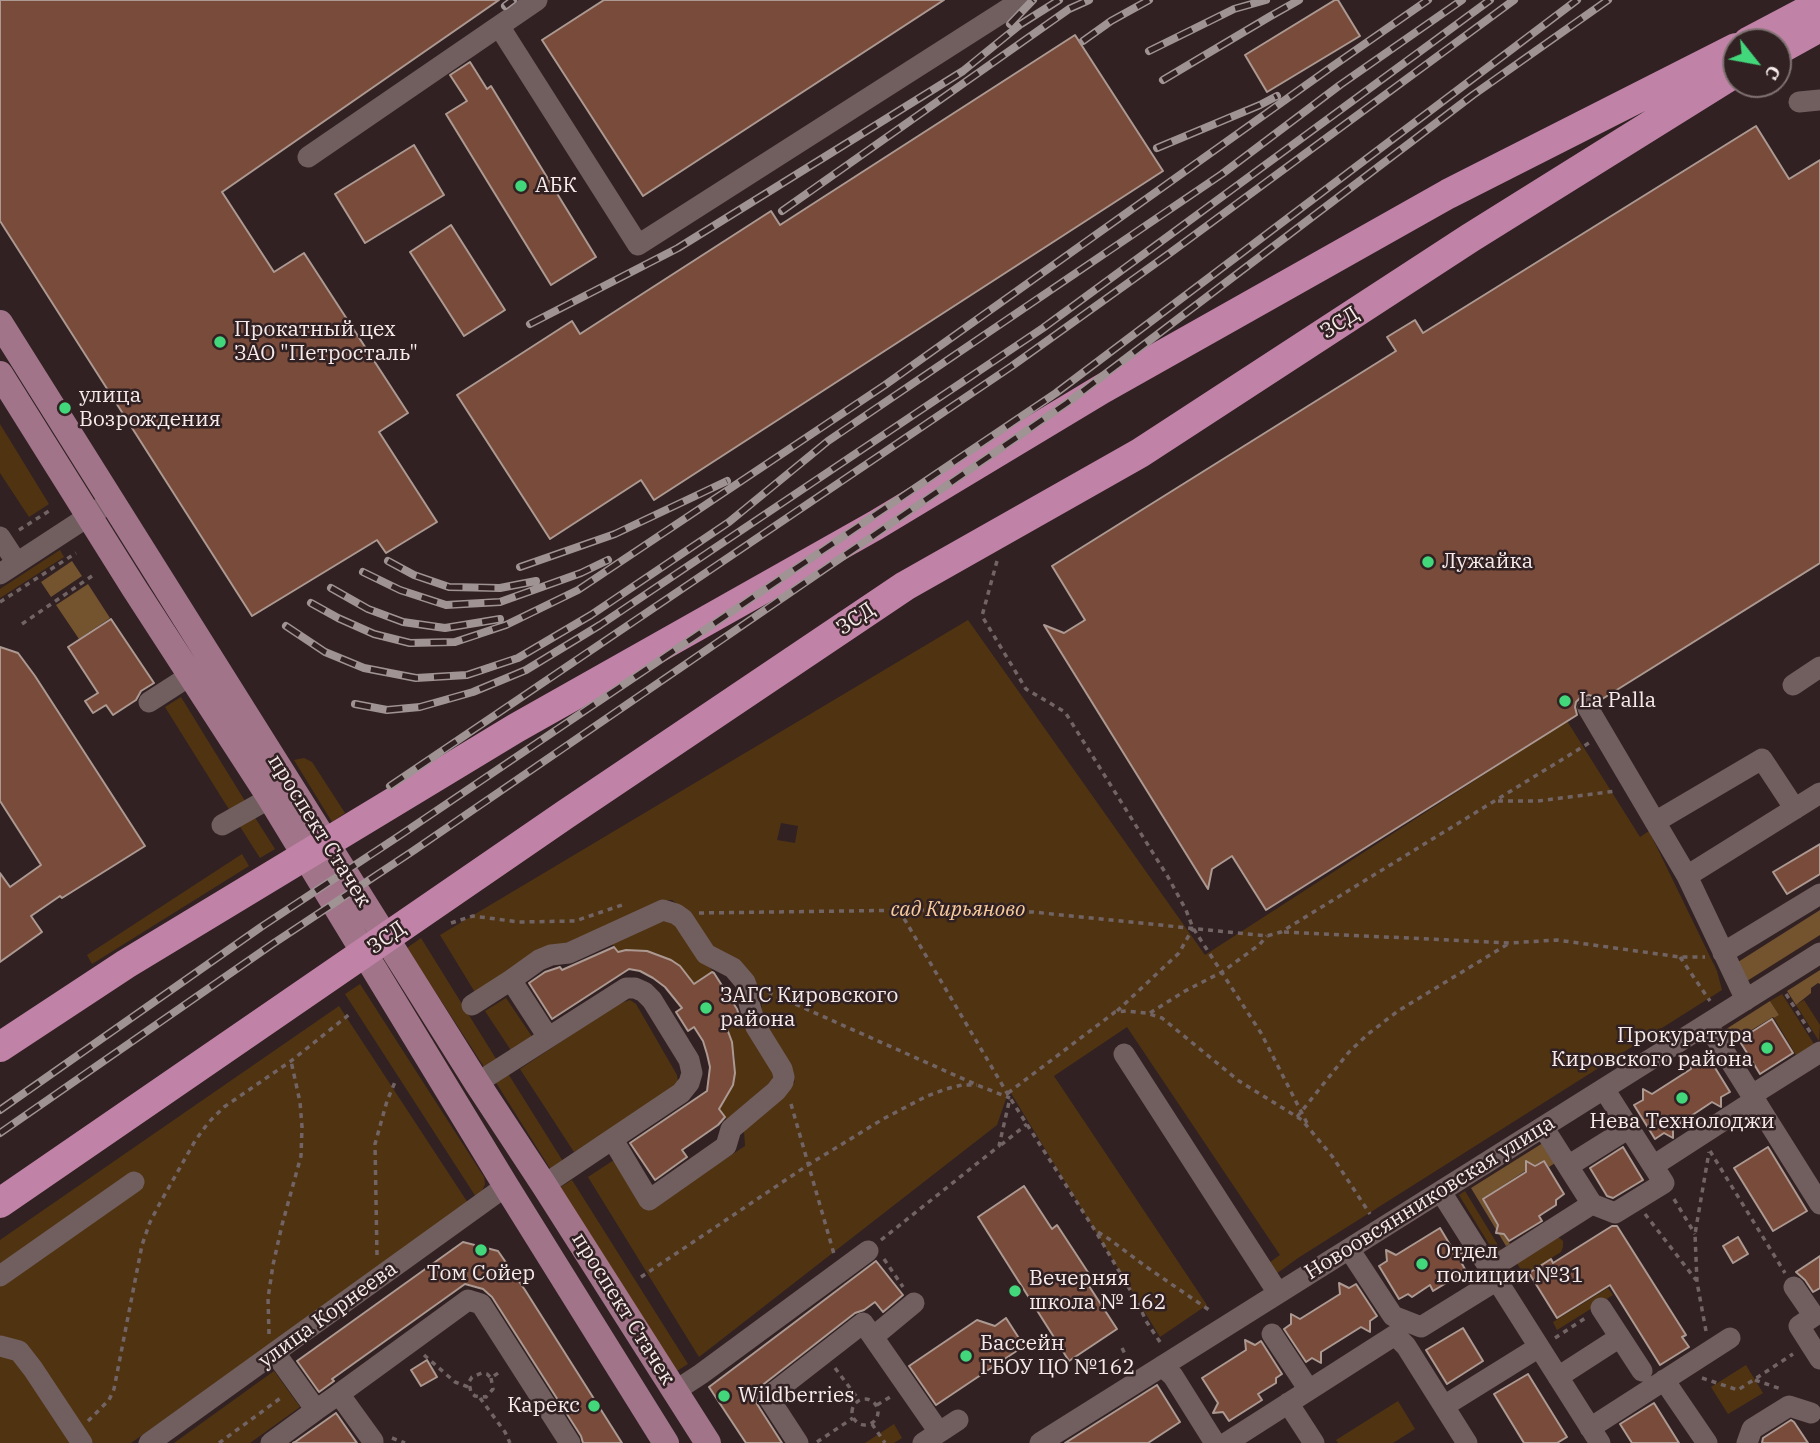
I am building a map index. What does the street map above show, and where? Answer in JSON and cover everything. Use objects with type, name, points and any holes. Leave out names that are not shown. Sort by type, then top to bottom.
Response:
[{"type":"highway","points":[[1775,28],[1820,4]]},
{"type":"highway","points":[[1792,42],[1820,27]]},
{"type":"highway","points":[[0,1047],[125,964],[516,728],[876,525],[1102,389],[1448,194],[1722,55]]},
{"type":"highway","name":"ЗСД","points":[[0,1203],[566,814],[905,586],[1140,453],[1470,238],[1722,81]]},
{"type":"main road","name":"проспект Стачек","points":[[0,323],[477,1083],[708,1443]]},
{"type":"main road","name":"проспект Стачек","points":[[0,374],[270,798],[666,1443]]},
{"type":"street","points":[[308,157],[537,0]]},
{"type":"street","points":[[499,26],[638,245],[1022,0]]},
{"type":"street","points":[[1,539],[9,568],[113,501]]},
{"type":"street","points":[[1793,685],[1820,667]]},
{"type":"street","points":[[149,702],[191,675]]},
{"type":"street","points":[[1588,708],[1687,876],[1746,1000]]},
{"type":"street","points":[[1655,822],[1762,759],[1795,809]]},
{"type":"street","points":[[1687,876],[1820,793]]},
{"type":"street","points":[[222,825],[270,798]]},
{"type":"street","points":[[1723,953],[1820,894]]},
{"type":"street","points":[[472,1005],[551,954],[569,953],[663,910],[682,919],[706,954],[733,968],[745,982],[756,1027],[782,1069],[783,1082],[731,1129],[726,1146],[649,1199],[613,1140]]},
{"type":"street","name":"Новоовсянниковская улица","points":[[1040,1443],[1164,1357],[1278,1293],[1604,1089],[1710,1015],[1746,1000],[1820,953]]},
{"type":"street","points":[[511,980],[548,1037]]},
{"type":"street","points":[[477,1083],[626,988],[644,992],[652,1000],[689,1060],[692,1073],[689,1083],[681,1094],[544,1185]]},
{"type":"street","points":[[1710,1015],[1754,1098],[1820,1204]]},
{"type":"street","points":[[1124,1054],[1278,1293]]},
{"type":"street","points":[[1543,1127],[1592,1204],[1615,1213],[1634,1201],[1659,1174],[1754,1098],[1819,1054]]},
{"type":"street","points":[[1604,1089],[1659,1174]]},
{"type":"street","points":[[1568,1166],[1629,1128]]},
{"type":"street","points":[[0,1276],[134,1182]]},
{"type":"street","name":"улица Корнеева","points":[[149,1443],[275,1353],[362,1302],[378,1279],[506,1186]]},
{"type":"street","points":[[1441,1192],[1493,1274],[1546,1343],[1558,1377],[1596,1439],[1664,1380],[1730,1338]]},
{"type":"street","points":[[1349,1249],[1393,1316],[1421,1326],[1592,1204]]},
{"type":"street","points":[[675,1391],[868,1251]]},
{"type":"street","points":[[1794,1287],[1814,1316],[1799,1326],[1815,1351]]},
{"type":"street","points":[[271,1443],[340,1394],[399,1343],[468,1300],[481,1304],[570,1443]]},
{"type":"street","points":[[873,1337],[915,1303]]},
{"type":"street","points":[[1601,1308],[1642,1371]]},
{"type":"street","points":[[798,1443],[768,1397],[863,1323],[931,1437],[958,1420]]},
{"type":"street","points":[[1272,1334],[1309,1390]]},
{"type":"street","points":[[1226,1443],[1395,1335],[1406,1346],[1467,1443]]},
{"type":"street","points":[[1558,1377],[1620,1338]]},
{"type":"street","points":[[1444,1406],[1546,1343]]},
{"type":"street","points":[[0,1346],[19,1351],[78,1438]]},
{"type":"street","points":[[275,1353],[316,1410]]},
{"type":"street","points":[[1164,1357],[1215,1443]]},
{"type":"street","points":[[1664,1380],[1707,1443]]},
{"type":"street","points":[[340,1394],[373,1443]]},
{"type":"street","points":[[1288,1403],[1314,1443]]},
{"type":"street","points":[[1747,1443],[1752,1429],[1788,1406],[1817,1416]]},
{"type":"path","points":[[1,539],[49,511]]},
{"type":"path","points":[[0,602],[76,553]]},
{"type":"path","points":[[998,557],[982,615],[1026,689],[1065,712],[1168,877],[1193,928],[1261,1033],[1309,1127],[1354,1188],[1373,1219]]},
{"type":"path","points":[[22,624],[92,576]]},
{"type":"path","points":[[676,914],[899,910],[1033,912],[1267,936],[1282,932],[1604,734]]},
{"type":"path","points":[[1496,801],[1538,801],[1635,789]]},
{"type":"path","points":[[449,923],[472,916],[519,922],[575,921],[627,904]]},
{"type":"path","points":[[899,910],[1009,1096],[1096,1232],[1139,1305],[1164,1357]]},
{"type":"path","points":[[999,1146],[1009,1096],[1115,1012],[1179,953],[1193,928]]},
{"type":"path","points":[[1282,932],[1509,943],[1557,940],[1680,957],[1709,957],[1723,953]]},
{"type":"path","points":[[1149,1014],[1222,972],[1267,936]]},
{"type":"path","points":[[1297,1117],[1319,1087],[1368,1034],[1398,1011],[1509,943]]},
{"type":"path","points":[[1680,957],[1710,1015]]},
{"type":"path","points":[[745,982],[977,1085],[1009,1096]]},
{"type":"path","points":[[1783,990],[1817,1043],[1819,1054]]},
{"type":"path","points":[[1115,1012],[1127,1011],[1162,1018],[1239,1081],[1309,1127]]},
{"type":"path","points":[[78,1438],[109,1401],[114,1389],[142,1245],[150,1222],[195,1141],[224,1107],[291,1061],[351,1013]]},
{"type":"path","points":[[275,1353],[269,1335],[268,1298],[282,1225],[301,1156],[300,1102],[291,1061]]},
{"type":"path","points":[[378,1279],[375,1144],[395,1082]]},
{"type":"path","points":[[783,1082],[839,1272]]},
{"type":"path","points":[[641,1277],[808,1165],[883,1119],[928,1096],[962,1085],[977,1085]]},
{"type":"path","points":[[868,1251],[1027,1124]]},
{"type":"path","points":[[1709,1351],[1697,1282],[1695,1234],[1709,1150],[1794,1287]]},
{"type":"path","points":[[1659,1174],[1695,1234]]},
{"type":"path","points":[[1634,1201],[1697,1282]]},
{"type":"path","points":[[1096,1232],[1209,1311],[1220,1315]]},
{"type":"path","points":[[868,1251],[878,1252],[915,1303]]},
{"type":"path","points":[[1546,1343],[1601,1308]]},
{"type":"path","points":[[399,1343],[424,1355],[455,1382],[469,1387],[505,1432],[510,1443]]},
{"type":"path","points":[[1122,1348],[1125,1354]]},
{"type":"path","points":[[1685,1367],[1738,1391],[1815,1351]]},
{"type":"path","points":[[825,1353],[859,1400]]},
{"type":"path","points":[[491,1378],[517,1360]]},
{"type":"path","points":[[469,1387],[476,1374],[482,1373],[491,1378]]},
{"type":"path","points":[[480,1398],[486,1397],[493,1389],[491,1378]]},
{"type":"path","points":[[219,1443],[283,1397]]},
{"type":"path","points":[[866,1398],[877,1405],[879,1412],[872,1424],[865,1426],[853,1418],[854,1405],[859,1400],[866,1398]]},
{"type":"path","points":[[816,1443],[853,1418]]},
{"type":"path","points":[[872,1424],[885,1443]]},
{"type":"green space","points":[[0,424],[49,504],[29,517],[0,473]]},
{"type":"green space","points":[[60,550],[64,557],[0,598],[0,589]]},
{"type":"green space","name":"сад Кирьяново","points":[[968,620],[1205,955],[1567,721],[1640,837],[1649,831],[1717,971],[1722,990],[1272,1277],[1266,1265],[1280,1255],[1127,1027],[1054,1076],[1207,1305],[1160,1337],[1009,1090],[997,1125],[699,1357],[588,1177],[617,1158],[648,1209],[745,1146],[744,1130],[795,1082],[763,1026],[761,997],[741,970],[718,953],[681,907],[672,900],[659,901],[476,994],[440,935]],"holes":[[[781,823],[798,826],[795,843],[777,840]]]},
{"type":"green space","points":[[181,697],[245,801],[230,811],[165,707]]},
{"type":"green space","points":[[304,758],[312,762],[345,813],[332,822],[294,760]]},
{"type":"green space","points":[[254,816],[275,849],[260,858],[239,825]]},
{"type":"green space","points":[[242,854],[249,866],[92,964],[87,955]]},
{"type":"green space","points":[[660,918],[680,920],[713,972],[694,984],[680,966],[671,960],[647,951],[618,952],[609,939]]},
{"type":"green space","points":[[421,938],[498,1062],[486,1070],[407,948]]},
{"type":"green space","points":[[360,984],[484,1177],[485,1184],[476,1197],[345,994]]},
{"type":"green space","points":[[1782,994],[1814,1044],[1796,1055],[1774,1018],[1779,1015],[1770,1001]]},
{"type":"green space","points":[[506,998],[533,1038],[512,1052],[485,1011]]},
{"type":"green space","points":[[630,1000],[636,1004],[677,1075],[678,1082],[673,1090],[574,1152],[520,1069],[616,1005]]},
{"type":"green space","points":[[1804,1000],[1820,1025],[1819,1041],[1796,1005]]},
{"type":"green space","points":[[339,1006],[468,1203],[131,1443],[0,1443],[0,1240]]},
{"type":"green space","points":[[742,1016],[773,1062],[775,1078],[727,1120],[719,1109],[732,1085],[735,1058],[726,1026]]},
{"type":"green space","points":[[507,1072],[564,1163],[551,1170],[495,1081]]},
{"type":"green space","points":[[572,1180],[688,1364],[675,1372],[559,1188]]},
{"type":"green space","points":[[1465,1191],[1501,1250],[1495,1254],[1459,1195]]},
{"type":"green space","points":[[1558,1237],[1563,1241],[1561,1252],[1524,1275],[1515,1260]]},
{"type":"green space","points":[[1608,1288],[1613,1295],[1557,1330],[1553,1322]]},
{"type":"green space","points":[[1746,1365],[1763,1393],[1728,1414],[1711,1387]]},
{"type":"green space","points":[[274,1371],[300,1407],[250,1443],[174,1443]]},
{"type":"green space","points":[[1398,1401],[1415,1429],[1393,1443],[1338,1443],[1336,1440]]},
{"type":"green space","points":[[894,1424],[902,1438],[894,1443],[865,1443]]},
{"type":"shaded area","points":[[72,561],[82,576],[51,597],[41,582]]},
{"type":"shaded area","points":[[88,584],[110,618],[79,639],[56,605]]},
{"type":"shaded area","points":[[1820,910],[1820,935],[1747,981],[1738,962]]},
{"type":"shaded area","points":[[1820,970],[1820,984],[1811,988],[1811,993],[1796,1005],[1787,991]]},
{"type":"shaded area","points":[[1770,1001],[1779,1015],[1727,1045],[1720,1033]]},
{"type":"shaded area","points":[[1546,1141],[1558,1161],[1549,1167],[1544,1160],[1525,1166],[1525,1171],[1482,1199],[1500,1234],[1503,1234],[1510,1244],[1506,1246],[1471,1188]]},
{"type":"building","name":"Прокатный цех ЗАО \"Петросталь\"","points":[[0,0],[499,0],[222,192],[274,272],[304,253],[408,413],[379,432],[437,522],[386,553],[377,540],[252,616],[0,221]]},
{"type":"building","points":[[604,0],[944,0],[643,196],[542,40]]},
{"type":"building","points":[[1338,0],[1360,36],[1267,92],[1245,55]]},
{"type":"building","points":[[1075,35],[1163,171],[654,500],[641,480],[550,539],[457,395],[572,321],[580,334],[771,211],[780,225]]},
{"type":"building","name":"АБК","points":[[470,62],[487,89],[491,86],[596,257],[551,285],[446,114],[467,101],[450,75]]},
{"type":"building","points":[[1756,126],[1789,179],[1820,160],[1820,563],[1599,701],[1589,695],[1581,697],[1576,702],[1577,715],[1266,910],[1232,856],[1212,869],[1208,889],[1044,625],[1064,633],[1085,620],[1052,566],[1396,351],[1387,337],[1415,320],[1423,333]]},
{"type":"building","points":[[414,145],[444,195],[365,243],[335,194]]},
{"type":"building","points":[[451,225],[505,310],[464,336],[410,252]]},
{"type":"building","points":[[111,619],[154,683],[141,691],[136,700],[113,715],[106,705],[93,713],[85,701],[98,693],[68,647]]},
{"type":"building","points":[[0,647],[18,653],[35,676],[145,846],[31,916],[42,932],[0,962],[0,873],[10,887],[41,865],[0,801]]},
{"type":"building","points":[[1820,844],[1820,874],[1787,894],[1773,872]]},
{"type":"building","points":[[614,947],[618,952],[647,951],[671,960],[680,966],[694,984],[714,973],[740,1018],[726,1026],[732,1042],[735,1073],[733,1085],[719,1109],[725,1117],[682,1150],[687,1157],[655,1180],[630,1143],[707,1091],[710,1067],[707,1054],[694,1027],[688,1031],[676,1012],[682,1008],[665,987],[653,978],[629,969],[552,1019],[529,983],[545,972],[560,967],[562,970]]},
{"type":"building","name":"Прокуратура Кировского района","points":[[1772,1019],[1793,1053],[1760,1074],[1739,1040]]},
{"type":"building","name":"Нева Технолоджи","points":[[1691,1058],[1700,1063],[1709,1058],[1730,1092],[1721,1097],[1721,1107],[1712,1102],[1673,1128],[1673,1138],[1664,1133],[1655,1139],[1634,1105],[1643,1100],[1643,1089],[1652,1094],[1691,1069]]},
{"type":"building","points":[[1623,1147],[1643,1180],[1613,1198],[1607,1196],[1590,1168]]},
{"type":"building","points":[[1768,1147],[1807,1211],[1773,1231],[1734,1168]]},
{"type":"building","points":[[1526,1161],[1535,1166],[1544,1161],[1564,1194],[1556,1200],[1556,1205],[1539,1216],[1542,1221],[1509,1241],[1504,1234],[1496,1233],[1498,1225],[1483,1199],[1526,1172]]},
{"type":"building","points":[[1024,1186],[1052,1229],[1057,1225],[1095,1283],[1089,1286],[1117,1329],[1069,1361],[978,1217]]},
{"type":"building","points":[[1612,1226],[1617,1226],[1686,1335],[1682,1337],[1689,1347],[1660,1365],[1610,1285],[1557,1318],[1529,1273],[1551,1259],[1553,1263]]},
{"type":"building","name":"Отдел полиции №31","points":[[1440,1228],[1455,1253],[1464,1253],[1461,1262],[1466,1271],[1433,1291],[1430,1285],[1412,1297],[1408,1294],[1399,1299],[1379,1266],[1387,1261],[1386,1250],[1396,1255]]},
{"type":"building","points":[[1738,1237],[1748,1254],[1733,1263],[1723,1246]]},
{"type":"building","points":[[463,1242],[498,1251],[622,1443],[583,1443],[492,1297],[483,1289],[465,1284],[332,1379],[334,1381],[319,1392],[297,1361]]},
{"type":"building","points":[[1820,1256],[1820,1288],[1813,1292],[1796,1272]]},
{"type":"building","points":[[876,1261],[903,1295],[883,1312],[875,1302],[855,1313],[760,1387],[756,1392],[757,1404],[782,1443],[746,1443],[709,1387]]},
{"type":"building","points":[[1339,1283],[1349,1288],[1356,1284],[1377,1316],[1370,1321],[1370,1332],[1361,1327],[1321,1352],[1321,1363],[1312,1358],[1306,1362],[1284,1329],[1291,1324],[1291,1314],[1300,1319],[1340,1294]]},
{"type":"building","name":"Бассейн ГБОУ ЦО №162","points":[[1006,1318],[1024,1346],[936,1405],[909,1366],[977,1320],[995,1326]]},
{"type":"building","points":[[1463,1328],[1483,1361],[1447,1384],[1426,1350]]},
{"type":"building","points":[[1245,1340],[1255,1345],[1261,1341],[1282,1374],[1276,1378],[1276,1383],[1258,1394],[1262,1400],[1229,1421],[1223,1412],[1213,1413],[1218,1403],[1202,1378],[1246,1350]]},
{"type":"building","points":[[427,1360],[437,1377],[421,1386],[411,1370]]},
{"type":"building","points":[[1528,1374],[1567,1437],[1557,1443],[1524,1443],[1494,1394]]},
{"type":"building","points":[[1157,1385],[1180,1422],[1148,1443],[1065,1443]]},
{"type":"building","points":[[1654,1403],[1679,1443],[1632,1443],[1620,1424]]},
{"type":"building","points":[[336,1413],[357,1443],[293,1443],[295,1442]]},
{"type":"building","points":[[1791,1420],[1808,1443],[1762,1443],[1763,1438]]},
{"type":"railway","points":[[505,6],[513,0]]},
{"type":"railway","points":[[1010,24],[1033,0]]},
{"type":"railway","points":[[530,324],[678,248],[963,71],[1021,24],[1059,0]]},
{"type":"railway","points":[[782,211],[1069,9],[1089,0]]},
{"type":"railway","points":[[1083,41],[1111,21],[1149,0]]},
{"type":"railway","points":[[1149,51],[1234,9],[1266,0]]},
{"type":"railway","points":[[1163,80],[1299,0]]},
{"type":"railway","points":[[311,603],[374,634],[410,643],[455,642],[506,625],[578,590],[885,385],[1428,0]]},
{"type":"railway","points":[[286,626],[325,652],[364,668],[416,678],[467,675],[518,658],[591,615],[729,522],[828,441],[1222,174],[1340,85],[1462,0]]},
{"type":"railway","points":[[355,704],[387,710],[420,707],[473,692],[526,670],[600,625],[1043,328],[1490,0]]},
{"type":"railway","points":[[390,786],[1012,366],[1514,0]]},
{"type":"railway","points":[[0,1110],[261,927],[1056,393],[1577,0]]},
{"type":"railway","points":[[0,1133],[1067,403],[1473,95],[1608,0]]},
{"type":"railway","points":[[1157,148],[1277,96]]},
{"type":"railway","points":[[520,567],[615,534],[727,481]]},
{"type":"railway","points":[[363,572],[400,590],[446,605],[500,602],[581,573],[608,560]]},
{"type":"railway","points":[[388,561],[414,575],[449,587],[500,588],[536,581]]},
{"type":"railway","points":[[331,588],[368,609],[403,622],[445,628],[500,619]]},
{"type":"place","name":"АБК","points":[[521,186]]},
{"type":"place","name":"Прокатный цех ЗАО \"Петросталь\"","points":[[220,342]]},
{"type":"place","name":"улица Возрождения","points":[[65,408]]},
{"type":"place","name":"Лужайка","points":[[1428,562]]},
{"type":"place","name":"La Palla","points":[[1565,701]]},
{"type":"place","name":"ЗАГС Кировского района","points":[[706,1008]]},
{"type":"place","name":"Прокуратура Кировского района","points":[[1767,1048]]},
{"type":"place","name":"Нева Технолоджи","points":[[1682,1098]]},
{"type":"place","name":"Том Сойер","points":[[481,1250]]},
{"type":"place","name":"Отдел полиции №31","points":[[1422,1264]]},
{"type":"place","name":"Вечерняя школа № 162","points":[[1015,1291]]},
{"type":"place","name":"Бассейн ГБОУ ЦО №162","points":[[966,1356]]},
{"type":"place","name":"Wildberries","points":[[724,1396]]},
{"type":"place","name":"Карекс","points":[[594,1406]]}]
